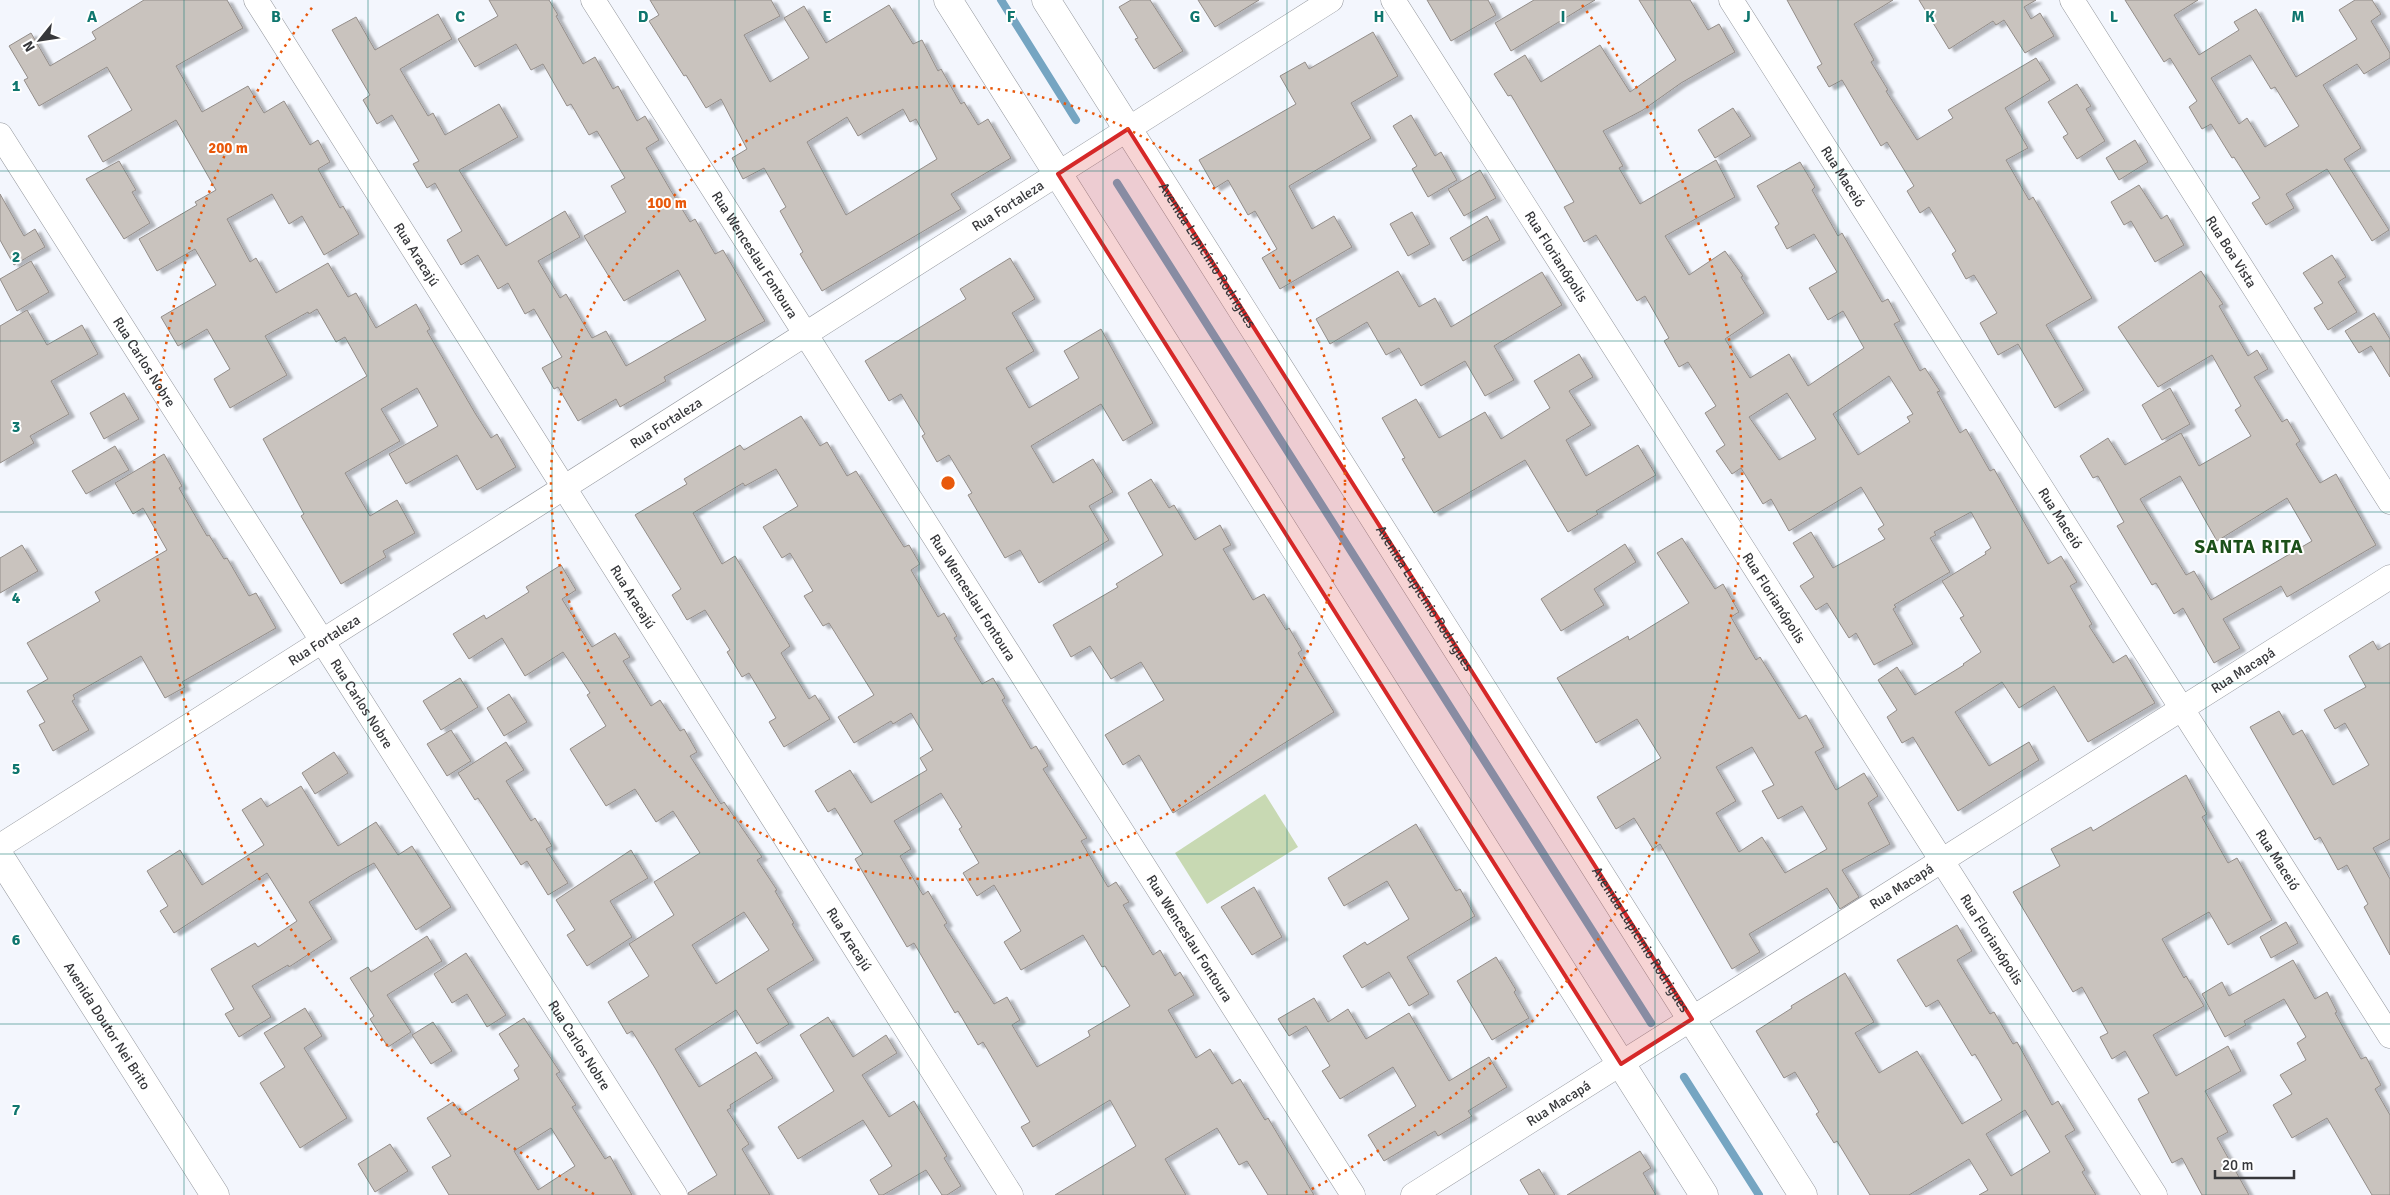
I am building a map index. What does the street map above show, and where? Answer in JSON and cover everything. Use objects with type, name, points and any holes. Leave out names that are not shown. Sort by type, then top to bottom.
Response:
[{"type":"street","name":"Rua Aracajú","points":[[256,0],[1011,1195]]},
{"type":"street","name":"Rua Wenceslau Fontoura","points":[[593,0],[1352,1195]]},
{"type":"street","points":[[948,0],[1704,1195]]},
{"type":"street","name":"Avenida Lupicínio Rodrigues","points":[[1046,0],[1804,1195]]},
{"type":"street","name":"Rua Fortaleza","points":[[0,846],[1331,0]]},
{"type":"street","name":"Rua Florianópolis","points":[[1393,0],[2155,1195]]},
{"type":"street","name":"Rua Maceió","points":[[1731,0],[2390,1036]]},
{"type":"street","name":"Rua Boa Vista","points":[[2072,0],[2390,502]]},
{"type":"street","name":"Rua Carlos Nobre","points":[[0,135],[675,1195]]},
{"type":"street","name":"Rua Macapá","points":[[1413,1195],[2390,577]]},
{"type":"street","name":"Avenida Doutor Nei Brito","points":[[0,857],[215,1195]]},
{"type":"highlighted area","points":[[1128,129],[1692,1019],[1621,1064],[1058,174]]},
{"type":"green space","points":[[1265,794],[1298,847],[1207,904],[1175,853]]},
{"type":"building","points":[[144,0],[227,0],[243,28],[176,66],[202,112],[248,86],[264,113],[284,101],[310,145],[318,140],[330,162],[318,169],[340,208],[343,206],[359,234],[324,255],[302,216],[289,224],[272,194],[227,219],[250,262],[256,258],[276,293],[328,263],[348,297],[356,293],[376,328],[416,304],[430,329],[427,331],[475,413],[491,438],[497,434],[516,467],[477,490],[457,455],[406,484],[389,454],[438,426],[417,388],[381,409],[400,441],[345,473],[370,516],[397,500],[415,533],[383,551],[386,557],[341,584],[301,516],[304,514],[263,439],[367,376],[345,337],[336,342],[317,309],[265,336],[287,375],[230,408],[214,379],[230,369],[207,329],[178,346],[161,317],[216,285],[195,249],[157,271],[139,239],[197,205],[195,202],[216,190],[176,120],[103,162],[88,136],[132,110],[107,67],[39,106],[24,80],[28,78],[9,46],[31,33],[50,66],[96,39],[92,32]]},
{"type":"building","points":[[489,0],[549,0],[583,64],[595,57],[613,89],[618,86],[637,121],[645,116],[659,140],[646,148],[671,191],[690,222],[695,219],[715,254],[723,250],[765,321],[664,377],[666,381],[620,407],[616,399],[578,421],[558,387],[554,389],[542,368],[562,357],[534,309],[525,314],[508,283],[498,289],[478,255],[461,265],[447,240],[462,231],[435,183],[427,188],[413,164],[419,161],[392,115],[377,124],[363,100],[370,95],[332,30],[356,17],[375,50],[438,14],[452,39],[400,69],[428,116],[433,113],[445,135],[499,104],[518,137],[459,170],[506,246],[565,211],[580,237],[538,261],[560,298],[566,294],[592,338],[606,331],[626,366],[706,320],[678,270],[624,301],[584,236],[626,212],[611,186],[625,178],[597,131],[589,135],[571,104],[567,106],[543,64],[531,70],[516,44],[475,67],[458,39],[498,16]]},
{"type":"building","points":[[650,0],[771,0],[780,16],[744,35],[770,82],[809,58],[784,18],[804,6],[826,43],[889,5],[913,44],[922,40],[938,71],[941,69],[961,104],[964,102],[978,125],[988,119],[1011,158],[951,194],[961,209],[822,291],[800,254],[803,252],[780,211],[786,207],[764,168],[743,179],[732,158],[747,149],[721,99],[706,108],[686,75],[684,76],[649,21],[659,15]],"holes":[[[903,109],[910,122],[916,119],[937,159],[846,215],[807,142],[847,117],[858,136]]]},
{"type":"building","points":[[1131,0],[1150,0],[1183,51],[1154,69],[1135,39],[1138,38],[1119,7]]},
{"type":"building","points":[[1198,0],[1259,0],[1215,27]]},
{"type":"building","points":[[1427,0],[1488,0],[1496,15],[1451,41]]},
{"type":"building","points":[[1534,0],[1595,0],[1511,51],[1495,23]]},
{"type":"building","points":[[1639,0],[1690,0],[1708,30],[1719,24],[1735,52],[1681,83],[1643,110],[1603,131],[1623,166],[1619,168],[1640,204],[1716,160],[1735,197],[1665,236],[1689,275],[1725,251],[1743,276],[1741,277],[1764,313],[1725,339],[1750,378],[1789,354],[1808,386],[1864,348],[1843,311],[1828,320],[1809,288],[1837,272],[1814,234],[1787,249],[1775,227],[1779,224],[1757,186],[1800,162],[1815,187],[1812,190],[1838,236],[1842,233],[1882,302],[1888,299],[1900,321],[1894,324],[1920,371],[1925,368],[1940,391],[1937,392],[1960,433],[1966,429],[1990,471],[1994,469],[2048,564],[2061,556],[2077,582],[2070,586],[2092,624],[2089,626],[2113,663],[2126,655],[2155,703],[2088,742],[2054,686],[2019,708],[2002,682],[1955,712],[1989,766],[2029,742],[2039,760],[1958,811],[1913,737],[1902,743],[1887,717],[1897,710],[1878,680],[1897,667],[1915,695],[1964,665],[1981,652],[1960,618],[1964,616],[1942,581],[1986,554],[1985,552],[1991,548],[1971,512],[1934,532],[1936,535],[1930,538],[1950,572],[1894,605],[1896,607],[1893,609],[1913,644],[1874,665],[1856,633],[1849,638],[1827,603],[1816,610],[1800,586],[1814,577],[1793,543],[1811,532],[1833,568],[1885,539],[1878,529],[1884,525],[1861,487],[1789,531],[1771,499],[1763,504],[1741,468],[1732,474],[1716,451],[1725,445],[1705,413],[1716,406],[1688,362],[1679,367],[1664,341],[1669,338],[1645,296],[1637,301],[1596,235],[1584,242],[1564,207],[1574,202],[1511,95],[1508,96],[1494,74],[1525,55],[1541,82],[1600,45],[1630,92],[1676,60]],"holes":[[[1889,376],[1913,414],[1907,417],[1910,422],[1858,455],[1833,414]],[[1787,393],[1816,439],[1779,460],[1749,417]]]},
{"type":"building","points":[[1787,0],[1893,0],[1854,24],[1874,60],[1871,62],[1888,90],[1886,91],[1917,140],[1953,118],[1948,110],[2036,58],[2050,80],[2005,108],[2028,148],[2006,160],[2029,200],[2033,197],[2092,298],[2046,325],[2084,390],[2055,408],[2018,344],[1998,355],[1980,323],[1997,313],[1974,275],[1966,279],[1952,254],[1956,251],[1929,207],[1920,213],[1907,191],[1914,186],[1887,142],[1881,146],[1842,80],[1829,87],[1817,67],[1822,64]]},
{"type":"building","points":[[1919,0],[2036,0],[2024,7],[2031,19],[2040,13],[2054,36],[2025,53],[2004,20],[1996,25],[1993,21],[1949,49]]},
{"type":"building","points":[[2125,0],[2198,0],[2174,15],[2199,55],[2239,30],[2234,22],[2256,9],[2296,77],[2357,39],[2339,10],[2355,0],[2372,0],[2381,14],[2371,21],[2390,53],[2390,58],[2364,74],[2357,64],[2323,85],[2361,148],[2344,159],[2389,230],[2372,241],[2327,169],[2286,194],[2294,208],[2266,225],[2252,203],[2260,198],[2211,124],[2202,129],[2189,107],[2197,101],[2170,58],[2164,62]],"holes":[[[2250,55],[2271,89],[2275,87],[2299,126],[2265,147],[2247,118],[2239,124],[2211,78]]]},
{"type":"building","points":[[1373,32],[1398,76],[1351,103],[1371,138],[1289,186],[1312,229],[1334,216],[1352,247],[1280,289],[1262,258],[1277,249],[1255,211],[1248,215],[1228,180],[1215,188],[1199,160],[1296,104],[1280,76],[1305,62],[1309,69]]},
{"type":"building","points":[[2077,84],[2091,106],[2086,109],[2105,141],[2077,159],[2063,137],[2068,134],[2048,102]]},
{"type":"building","points":[[1733,108],[1751,136],[1715,158],[1698,130]]},
{"type":"building","points":[[1411,115],[1435,156],[1441,152],[1457,180],[1428,197],[1412,169],[1417,166],[1393,126]]},
{"type":"building","points":[[2135,140],[2148,162],[2119,180],[2106,158]]},
{"type":"building","points":[[119,161],[136,190],[132,192],[150,223],[124,239],[86,179]]},
{"type":"building","points":[[1480,170],[1496,198],[1464,216],[1448,189]]},
{"type":"building","points":[[2139,185],[2161,219],[2167,215],[2184,245],[2155,262],[2131,221],[2124,225],[2111,202]]},
{"type":"building","points":[[0,194],[24,236],[35,229],[45,247],[14,265],[0,240]]},
{"type":"building","points":[[1412,212],[1430,244],[1408,256],[1390,224]]},
{"type":"building","points":[[1487,216],[1500,240],[1463,261],[1450,238]]},
{"type":"building","points":[[2332,255],[2346,277],[2338,282],[2357,312],[2328,330],[2314,308],[2323,303],[2303,273]]},
{"type":"building","points":[[1010,258],[1035,299],[1012,313],[1034,351],[1006,368],[1029,408],[1079,378],[1064,351],[1101,329],[1153,423],[1123,441],[1101,404],[1031,446],[1053,483],[1093,459],[1113,492],[1089,506],[1109,540],[1039,583],[1020,550],[1005,558],[968,495],[972,493],[949,455],[937,462],[922,436],[925,434],[901,394],[889,401],[865,361],[966,299],[960,289]]},
{"type":"building","points":[[31,261],[49,292],[17,311],[0,279]]},
{"type":"building","points":[[1398,271],[1419,307],[1435,298],[1451,327],[1542,272],[1562,305],[1494,346],[1514,380],[1485,396],[1465,361],[1421,386],[1399,348],[1386,355],[1367,322],[1330,344],[1316,319]]},
{"type":"building","points":[[2201,271],[2223,304],[2219,306],[2248,356],[2257,350],[2268,369],[2254,377],[2282,422],[2287,419],[2300,441],[2296,444],[2320,483],[2336,474],[2376,545],[2287,597],[2281,586],[2223,619],[2240,648],[2214,663],[2183,608],[2174,614],[2156,583],[2152,585],[2117,526],[2124,522],[2098,476],[2093,478],[2080,456],[2108,438],[2125,465],[2181,433],[2199,466],[2251,436],[2235,410],[2241,406],[2212,355],[2158,387],[2118,327]],"holes":[[[2180,476],[2217,541],[2287,498],[2312,541],[2211,600],[2194,571],[2186,575],[2140,499]]]},
{"type":"building","points":[[27,310],[47,345],[82,325],[98,354],[51,381],[69,414],[30,436],[34,443],[0,463],[0,326]]},
{"type":"building","points":[[2374,313],[2390,339],[2390,377],[2371,346],[2359,353],[2345,331]]},
{"type":"building","points":[[1579,354],[1593,377],[1569,391],[1591,425],[1566,440],[1586,476],[1638,445],[1656,475],[1596,511],[1598,514],[1568,532],[1525,460],[1434,513],[1402,459],[1405,458],[1382,418],[1416,399],[1439,438],[1485,412],[1501,439],[1550,408],[1534,381]]},
{"type":"building","points":[[2170,388],[2190,424],[2162,440],[2142,405]]},
{"type":"building","points":[[124,393],[139,419],[104,439],[90,413]]},
{"type":"building","points":[[801,416],[820,446],[827,442],[847,476],[856,471],[904,547],[909,545],[920,564],[911,570],[938,617],[944,613],[957,636],[954,638],[982,684],[993,678],[1005,698],[1002,700],[1031,749],[1036,746],[1048,766],[1043,769],[1087,838],[1081,841],[1108,887],[1116,882],[1129,902],[1123,905],[1153,955],[1160,950],[1175,976],[1180,972],[1194,995],[1168,1010],[1196,1058],[1210,1049],[1232,1084],[1240,1079],[1265,1120],[1268,1118],[1314,1195],[1268,1195],[1247,1161],[1239,1165],[1217,1128],[1165,1159],[1186,1195],[1055,1195],[1136,1146],[1110,1100],[1033,1147],[1021,1127],[1030,1122],[983,1042],[978,1045],[958,1011],[955,1013],[914,943],[907,947],[855,859],[863,854],[835,808],[828,812],[815,791],[850,770],[871,803],[927,770],[920,758],[933,750],[911,713],[893,724],[891,721],[854,743],[838,717],[874,695],[829,623],[823,626],[804,596],[813,591],[790,553],[782,558],[763,527],[798,506],[776,469],[745,486],[743,483],[693,513],[722,564],[735,556],[790,646],[781,653],[809,699],[815,695],[830,719],[784,747],[769,722],[776,718],[749,673],[742,677],[727,652],[730,650],[705,610],[687,620],[672,595],[681,589],[635,515],[687,484],[684,479],[740,445],[744,450]],"holes":[[[941,793],[962,827],[959,829],[979,863],[963,873],[977,896],[994,885],[1021,931],[1004,942],[1021,970],[1083,935],[1102,967],[1105,966],[1130,1006],[1088,1031],[1090,1036],[1037,1067],[1012,1025],[1020,1020],[1007,997],[994,1004],[944,925],[947,923],[928,891],[923,895],[900,856],[911,849],[894,821]]]},
{"type":"building","points":[[115,446],[129,470],[86,494],[72,471]]},
{"type":"building","points":[[164,454],[182,486],[179,488],[207,536],[209,535],[224,559],[227,558],[249,596],[256,593],[276,628],[182,682],[185,687],[165,698],[141,656],[73,695],[75,699],[72,701],[89,730],[53,751],[39,725],[45,722],[27,691],[48,679],[27,643],[100,601],[95,592],[167,550],[143,508],[133,514],[115,483]]},
{"type":"building","points":[[1151,479],[1169,508],[1174,505],[1195,540],[1220,525],[1231,545],[1223,549],[1253,600],[1264,594],[1286,630],[1289,628],[1302,650],[1298,653],[1334,712],[1173,813],[1139,755],[1123,765],[1105,735],[1164,700],[1141,662],[1111,679],[1090,646],[1071,657],[1053,625],[1118,587],[1116,584],[1163,555],[1128,493]]},
{"type":"building","points":[[1682,538],[1715,589],[1723,584],[1739,612],[1731,617],[1756,660],[1760,657],[1799,719],[1806,715],[1824,747],[1815,752],[1836,790],[1864,773],[1878,796],[1868,803],[1890,844],[1842,870],[1859,897],[1840,909],[1827,888],[1749,934],[1760,952],[1732,969],[1660,844],[1653,849],[1634,818],[1616,829],[1597,797],[1661,758],[1637,719],[1596,743],[1557,678],[1628,636],[1629,640],[1689,603],[1657,553]],"holes":[[[1752,747],[1774,785],[1762,791],[1778,819],[1802,806],[1827,849],[1785,873],[1762,837],[1739,852],[1716,813],[1736,801],[1716,767]]]},
{"type":"building","points":[[1625,544],[1636,562],[1594,589],[1604,605],[1561,631],[1541,599]]},
{"type":"building","points":[[22,545],[38,571],[0,593],[0,558]]},
{"type":"building","points":[[561,565],[576,590],[562,599],[592,647],[615,633],[630,657],[623,661],[651,706],[660,700],[680,731],[684,729],[697,752],[690,756],[721,804],[724,802],[762,857],[757,860],[777,890],[775,891],[794,923],[792,924],[814,960],[767,989],[789,1024],[757,1044],[736,1010],[675,1049],[699,1087],[756,1052],[773,1078],[730,1105],[731,1108],[727,1110],[749,1144],[742,1149],[770,1195],[689,1195],[688,1193],[717,1175],[632,1031],[627,1034],[608,1002],[649,976],[629,944],[674,915],[654,882],[700,853],[673,811],[656,822],[635,789],[606,806],[570,749],[606,726],[587,695],[590,693],[563,652],[525,676],[502,638],[469,659],[453,634],[484,615],[486,619],[529,592],[526,587]],"holes":[[[744,912],[769,950],[716,984],[692,945]]]},
{"type":"building","points":[[2373,641],[2378,650],[2390,643],[2390,839],[2373,848],[2390,879],[2390,955],[2364,907],[2368,904],[2347,865],[2338,870],[2320,837],[2315,840],[2250,727],[2279,711],[2293,735],[2302,730],[2333,785],[2369,765],[2345,723],[2335,729],[2324,710],[2366,687],[2349,656]]},
{"type":"building","points":[[460,678],[478,707],[441,730],[423,701]]},
{"type":"building","points":[[509,694],[527,722],[504,736],[487,708]]},
{"type":"building","points":[[451,730],[471,761],[447,776],[427,744]]},
{"type":"building","points":[[506,742],[524,770],[506,781],[531,821],[535,818],[552,846],[546,849],[568,883],[548,895],[527,861],[521,865],[478,798],[475,800],[458,773]]},
{"type":"building","points":[[334,752],[348,773],[315,794],[302,773]]},
{"type":"building","points":[[2186,775],[2207,814],[2202,817],[2228,863],[2237,858],[2272,920],[2228,945],[2209,912],[2162,939],[2184,978],[2186,976],[2204,1006],[2153,1035],[2176,1076],[2228,1046],[2241,1071],[2205,1091],[2228,1132],[2217,1138],[2249,1195],[2202,1195],[2182,1158],[2172,1163],[2138,1099],[2149,1093],[2125,1051],[2112,1059],[2100,1037],[2108,1033],[2082,987],[2073,992],[2013,892],[2060,866],[2051,849],[2091,827],[2093,831]]},
{"type":"building","points":[[301,786],[338,846],[376,822],[398,855],[412,846],[451,907],[416,930],[374,863],[352,875],[309,902],[332,939],[289,967],[288,965],[252,986],[271,1017],[239,1037],[225,1014],[234,1009],[211,969],[255,943],[258,947],[297,921],[267,873],[174,933],[160,911],[168,906],[147,871],[180,850],[202,885],[264,845],[242,810],[261,798],[267,807]]},
{"type":"building","points":[[1416,824],[1456,891],[1460,889],[1475,916],[1407,957],[1429,994],[1409,1006],[1389,972],[1362,988],[1343,956],[1365,942],[1367,945],[1409,919],[1387,881],[1344,906],[1328,878]]},
{"type":"building","points":[[631,850],[648,878],[610,901],[632,937],[587,966],[567,935],[575,930],[556,900]]},
{"type":"building","points":[[1254,887],[1282,937],[1252,955],[1221,907]]},
{"type":"building","points":[[2286,922],[2298,943],[2271,958],[2260,937]]},
{"type":"building","points":[[1957,925],[1972,951],[1957,960],[1990,1014],[1994,1012],[2013,1044],[2017,1042],[2052,1105],[2058,1101],[2075,1130],[2065,1136],[2085,1170],[2082,1172],[2096,1195],[1979,1195],[1988,1190],[1969,1159],[1909,1195],[1870,1195],[1837,1141],[1834,1143],[1816,1114],[1819,1112],[1795,1072],[1784,1078],[1756,1031],[1792,1008],[1791,1006],[1845,973],[1874,1022],[1855,1033],[1879,1073],[1917,1051],[1962,1124],[2002,1100],[1975,1054],[1972,1056],[1938,1000],[1926,1007],[1897,960]],"holes":[[[2025,1110],[2050,1152],[2011,1176],[1986,1134]]]},
{"type":"building","points":[[427,936],[442,961],[387,995],[411,1032],[388,1047],[370,1019],[374,1016],[350,978],[368,967],[371,972]]},
{"type":"building","points":[[466,953],[506,1015],[487,1027],[467,994],[452,1003],[434,974]]},
{"type":"building","points":[[1496,957],[1516,990],[1514,992],[1529,1018],[1492,1040],[1457,981]]},
{"type":"building","points":[[2293,960],[2315,999],[2327,992],[2337,1012],[2335,1013],[2361,1059],[2366,1057],[2381,1085],[2375,1089],[2390,1115],[2390,1195],[2372,1195],[2327,1118],[2292,1138],[2273,1105],[2292,1094],[2280,1075],[2306,1060],[2297,1043],[2306,1037],[2284,999],[2244,1021],[2246,1025],[2225,1037],[2202,994],[2222,982],[2229,996]]},
{"type":"building","points":[[1314,998],[1328,1022],[1348,1009],[1366,1039],[1409,1013],[1449,1081],[1489,1057],[1507,1087],[1468,1111],[1472,1116],[1438,1136],[1435,1131],[1384,1161],[1368,1135],[1416,1106],[1393,1067],[1340,1099],[1322,1071],[1330,1066],[1306,1026],[1289,1036],[1278,1019]]},
{"type":"building","points":[[305,1008],[322,1036],[304,1048],[347,1118],[300,1148],[260,1083],[285,1067],[264,1033]]},
{"type":"building","points":[[828,1017],[853,1057],[886,1035],[897,1053],[862,1075],[889,1117],[914,1101],[947,1156],[944,1158],[961,1186],[947,1195],[942,1195],[926,1170],[883,1195],[879,1195],[870,1180],[892,1166],[863,1120],[798,1159],[778,1127],[834,1091],[800,1035]]},
{"type":"building","points":[[524,1018],[560,1072],[556,1074],[576,1105],[572,1107],[605,1159],[610,1156],[632,1195],[449,1195],[432,1167],[451,1156],[427,1118],[453,1102],[462,1115],[519,1079],[514,1070],[519,1066],[499,1034]],"holes":[[[551,1128],[575,1166],[538,1190],[514,1151]]]},
{"type":"building","points":[[433,1022],[452,1051],[431,1064],[412,1035]]},
{"type":"building","points":[[390,1144],[408,1171],[375,1192],[358,1164]]},
{"type":"building","points":[[1640,1151],[1651,1168],[1643,1173],[1656,1195],[1567,1195]]},
{"type":"building","points":[[1539,1169],[1555,1195],[1529,1195],[1520,1180]]},
{"type":"waterway","points":[[1001,0],[1076,120]]},
{"type":"waterway","points":[[1117,183],[1651,1023]]},
{"type":"waterway","points":[[1684,1077],[1759,1195]]},
{"type":"district","name":"SANTA RITA","points":[[2249,546]]}]
